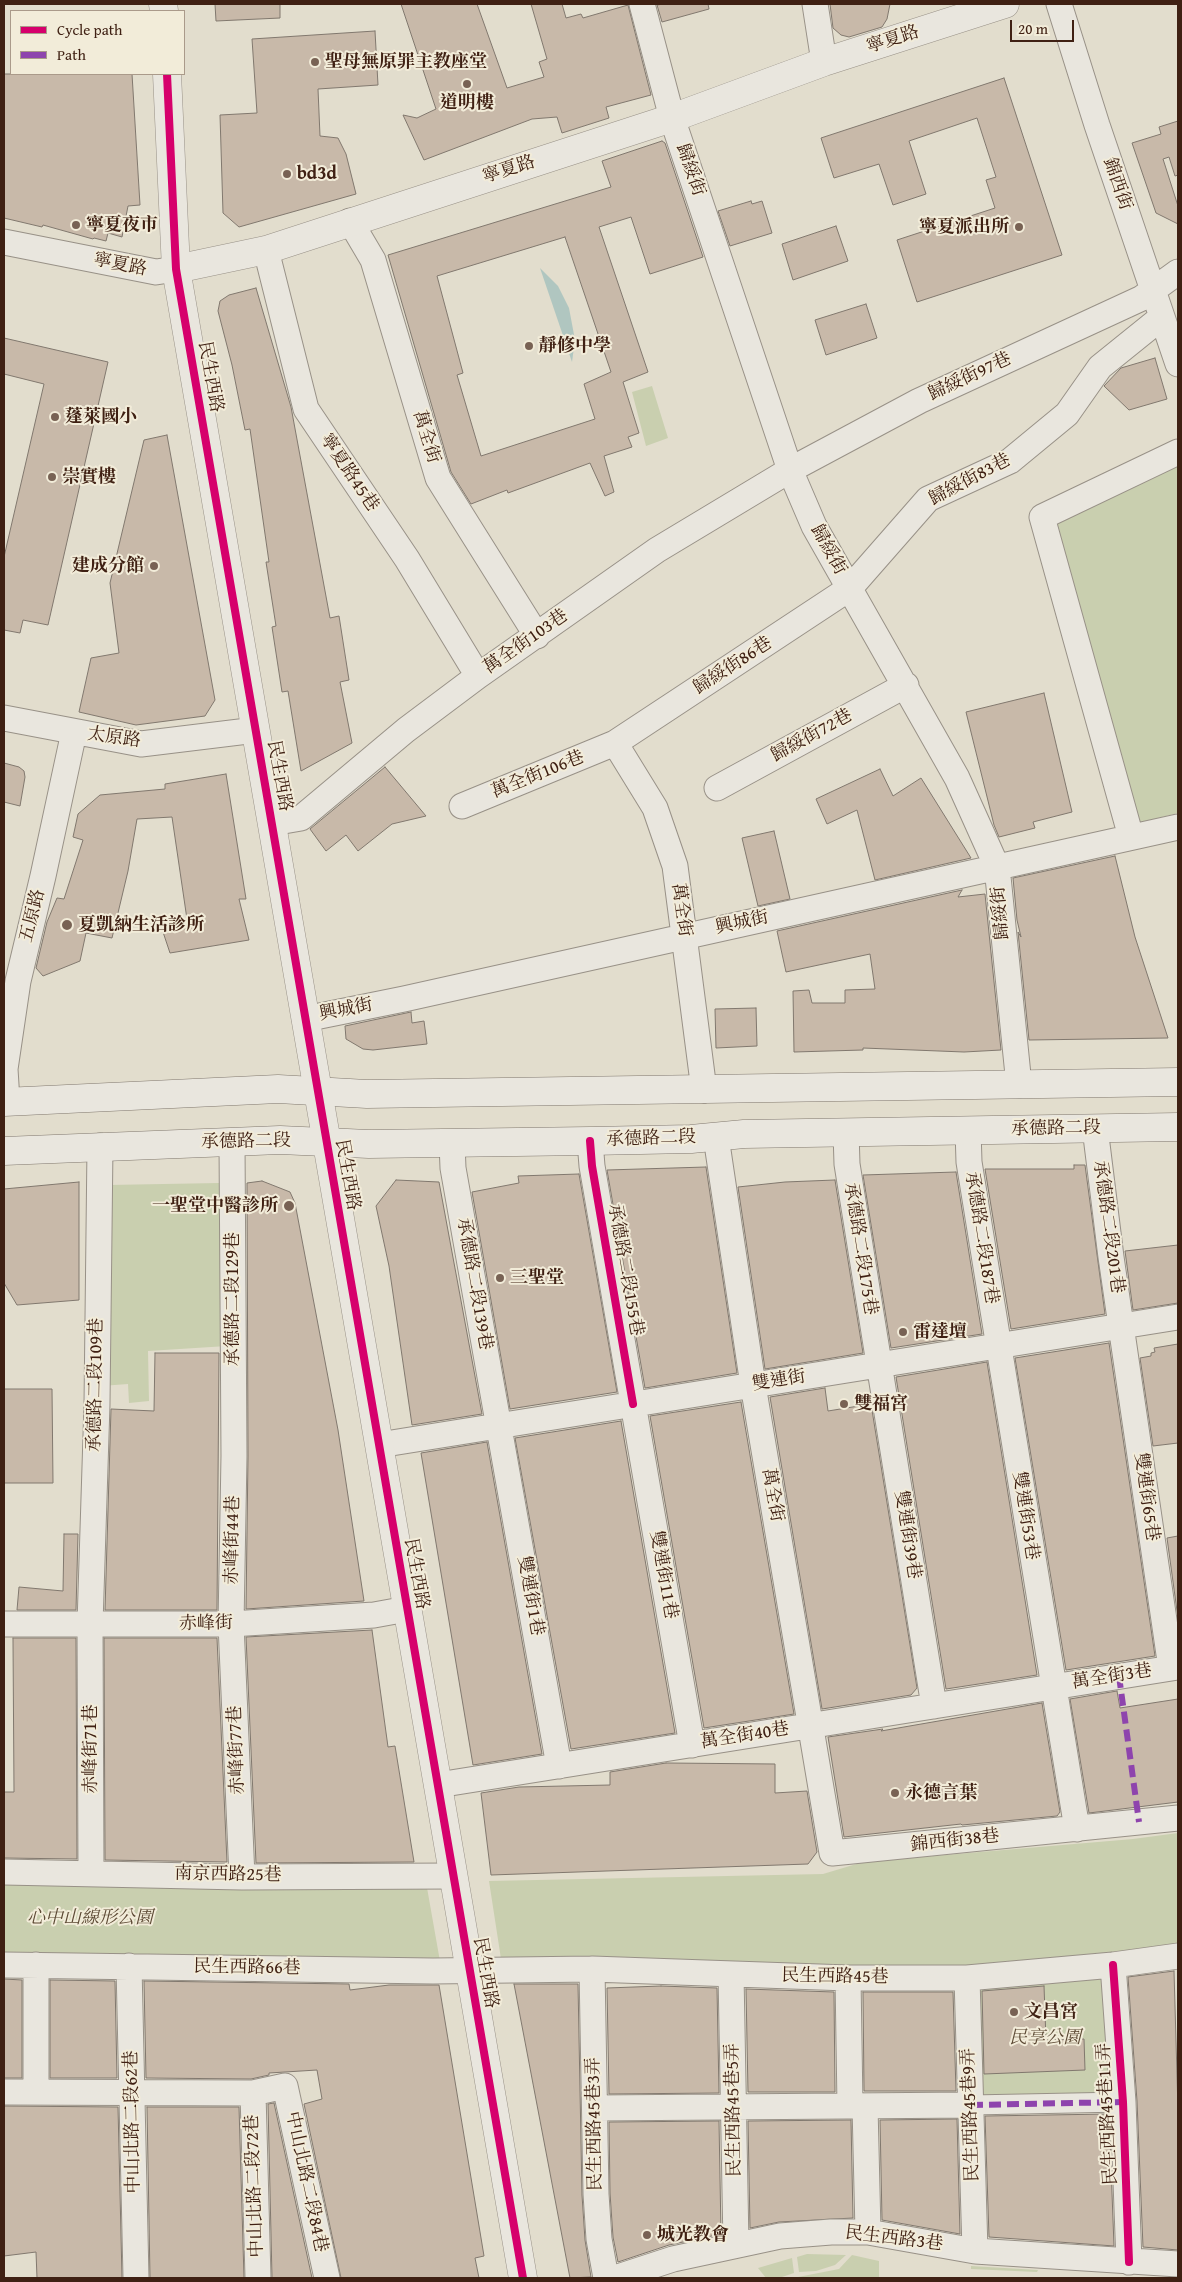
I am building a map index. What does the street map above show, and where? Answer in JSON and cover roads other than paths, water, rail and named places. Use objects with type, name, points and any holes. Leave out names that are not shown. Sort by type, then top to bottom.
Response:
[{"type":"street","name":"歸綏街","points":[[642,4],[672,118],[790,470],[814,526],[906,685],[920,714],[957,778],[997,867],[1019,1085]]},
{"type":"street","points":[[815,4],[824,62]]},
{"type":"street","name":"寧夏路","points":[[4,242],[156,272],[176,270],[266,250],[350,221],[672,118],[824,62],[1006,4]]},
{"type":"street","name":"錦西街","points":[[1059,4],[1152,290],[1177,355]]},
{"type":"street","name":"民生西路","points":[[167,75],[176,270],[453,1876],[480,1970],[523,2278]]},
{"type":"street","name":"萬全街","points":[[350,221],[373,260],[438,478],[536,636]]},
{"type":"street","name":"寧夏路45巷","points":[[266,250],[306,410],[407,559],[478,676]]},
{"type":"street","name":"歸綏街97巷","points":[[790,470],[919,401],[1142,298],[1178,272]]},
{"type":"street","name":"歸綏街83巷","points":[[850,588],[928,499],[1010,461],[1067,414],[1100,368],[1162,317]]},
{"type":"street","points":[[1131,837],[1042,517],[1178,452]]},
{"type":"street","name":"萬全街103巷","points":[[272,823],[301,818],[406,730],[478,676],[657,550],[790,470]]},
{"type":"street","name":"歸綏街86巷","points":[[615,743],[850,588]]},
{"type":"street","name":"歸綏街72巷","points":[[717,788],[906,685]]},
{"type":"street","name":"太原路","points":[[4,718],[141,744],[256,730]]},
{"type":"street","name":"五原路","points":[[5,1102],[5,1069],[18,981],[74,732]]},
{"type":"street","name":"萬全街","points":[[615,743],[655,808],[675,866],[704,1090]]},
{"type":"street","name":"萬全街106巷","points":[[462,806],[615,743]]},
{"type":"street","name":"興城街","points":[[306,1019],[1178,827]]},
{"type":"street","points":[[5,1102],[278,1089],[367,1094],[1178,1082]]},
{"type":"street","name":"承德路二段","points":[[4,1151],[280,1140],[369,1144],[452,1143],[590,1141],[716,1137],[744,1134],[1178,1127]]},
{"type":"street","name":"承德路二段201巷","points":[[1095,1128],[1121,1326]]},
{"type":"street","name":"承德路二段187巷","points":[[968,1130],[969,1162],[998,1346]]},
{"type":"street","name":"承德路二段175巷","points":[[846,1132],[847,1164],[879,1365]]},
{"type":"street","name":"萬全街","points":[[716,1137],[753,1385],[832,1853]]},
{"type":"street","name":"承德路二段155巷","points":[[590,1141],[592,1166],[634,1404]]},
{"type":"street","name":"承德路二段129巷","points":[[232,1142],[234,1456]]},
{"type":"street","name":"承德路二段139巷","points":[[452,1143],[453,1168],[500,1426]]},
{"type":"street","name":"承德路二段109巷","points":[[90,1624],[97,1404],[100,1146]]},
{"type":"street","name":"雙連街","points":[[379,1445],[1178,1317]]},
{"type":"street","name":"雙連街65巷","points":[[1121,1326],[1174,1668]]},
{"type":"street","name":"雙連街53巷","points":[[998,1346],[1053,1687]]},
{"type":"street","name":"雙連街39巷","points":[[879,1365],[934,1706]]},
{"type":"street","name":"雙連街11巷","points":[[634,1404],[692,1745]]},
{"type":"street","name":"雙連街1巷","points":[[500,1426],[559,1766]]},
{"type":"street","name":"赤峰街44巷","points":[[231,1624],[234,1456]]},
{"type":"street","name":"赤峰街","points":[[4,1624],[231,1624],[374,1614],[407,1609]]},
{"type":"street","name":"赤峰街71巷","points":[[90,1624],[91,1873]]},
{"type":"street","name":"赤峰街77巷","points":[[231,1624],[242,1877]]},
{"type":"street","name":"萬全街3巷","points":[[1053,1687],[1174,1668]]},
{"type":"street","points":[[1053,1687],[1077,1829]]},
{"type":"street","name":"萬全街40巷","points":[[438,1785],[1053,1687]]},
{"type":"street","name":"錦西街38巷","points":[[832,1853],[1178,1818]]},
{"type":"street","name":"南京西路25巷","points":[[4,1872],[242,1877],[453,1876]]},
{"type":"street","name":"民生西路45巷","points":[[480,1970],[592,1969],[848,1978],[967,1978],[1113,1965],[1178,1956]]},
{"type":"street","name":"民生西路66巷","points":[[4,1964],[480,1970]]},
{"type":"street","points":[[36,1965],[36,2091]]},
{"type":"street","name":"民生西路45巷11弄","points":[[1113,1965],[1123,2102],[1130,2262]]},
{"type":"street","name":"中山北路二段62巷","points":[[129,1966],[136,2278]]},
{"type":"street","name":"民生西路45巷3弄","points":[[592,1969],[596,2108],[596,2194],[599,2239],[606,2278]]},
{"type":"street","name":"民生西路45巷5弄","points":[[731,1974],[736,2245]]},
{"type":"street","points":[[848,1978],[868,2232]]},
{"type":"street","name":"民生西路45巷9弄","points":[[967,1978],[975,2251]]},
{"type":"street","name":"中山北路二段84巷","points":[[253,2093],[286,2086],[327,2278]]},
{"type":"street","points":[[4,2092],[253,2093]]},
{"type":"street","name":"中山北路二段72巷","points":[[253,2093],[258,2278]]},
{"type":"street","points":[[596,2108],[971,2106],[1123,2102]]},
{"type":"street","name":"民生西路3巷","points":[[615,2278],[672,2259],[736,2245],[780,2236],[831,2232],[868,2232],[975,2251],[1178,2264]]},
{"type":"water","points":[[540,268],[558,286],[569,308],[575,340],[572,362]]},
{"type":"place","name":"聖母無原罪主教座堂","points":[[315,62]]},
{"type":"place","name":"道明樓","points":[[467,84]]},
{"type":"place","name":"bd3d","points":[[287,174]]},
{"type":"place","name":"寧夏夜市","points":[[76,225]]},
{"type":"place","name":"寧夏派出所","points":[[1019,227]]},
{"type":"place","name":"靜修中學","points":[[529,346]]},
{"type":"place","name":"蓬萊國小","points":[[55,417]]},
{"type":"place","name":"崇實樓","points":[[52,477]]},
{"type":"place","name":"建成分館","points":[[154,566]]},
{"type":"place","name":"夏凱納生活診所","points":[[67,925]]},
{"type":"place","name":"一聖堂中醫診所","points":[[289,1206]]},
{"type":"place","name":"三聖堂","points":[[500,1278]]},
{"type":"place","name":"雷達壇","points":[[903,1332]]},
{"type":"place","name":"雙福宮","points":[[844,1404]]},
{"type":"place","name":"永德言葉","points":[[895,1793]]},
{"type":"place","name":"文昌宮","points":[[1014,2012]]},
{"type":"place","name":"城光教會","points":[[647,2235]]},
{"type":"park label","name":"心中山線形公園","points":[[90,1918]]},
{"type":"park label","name":"民享公園","points":[[1045,2038]]}]
